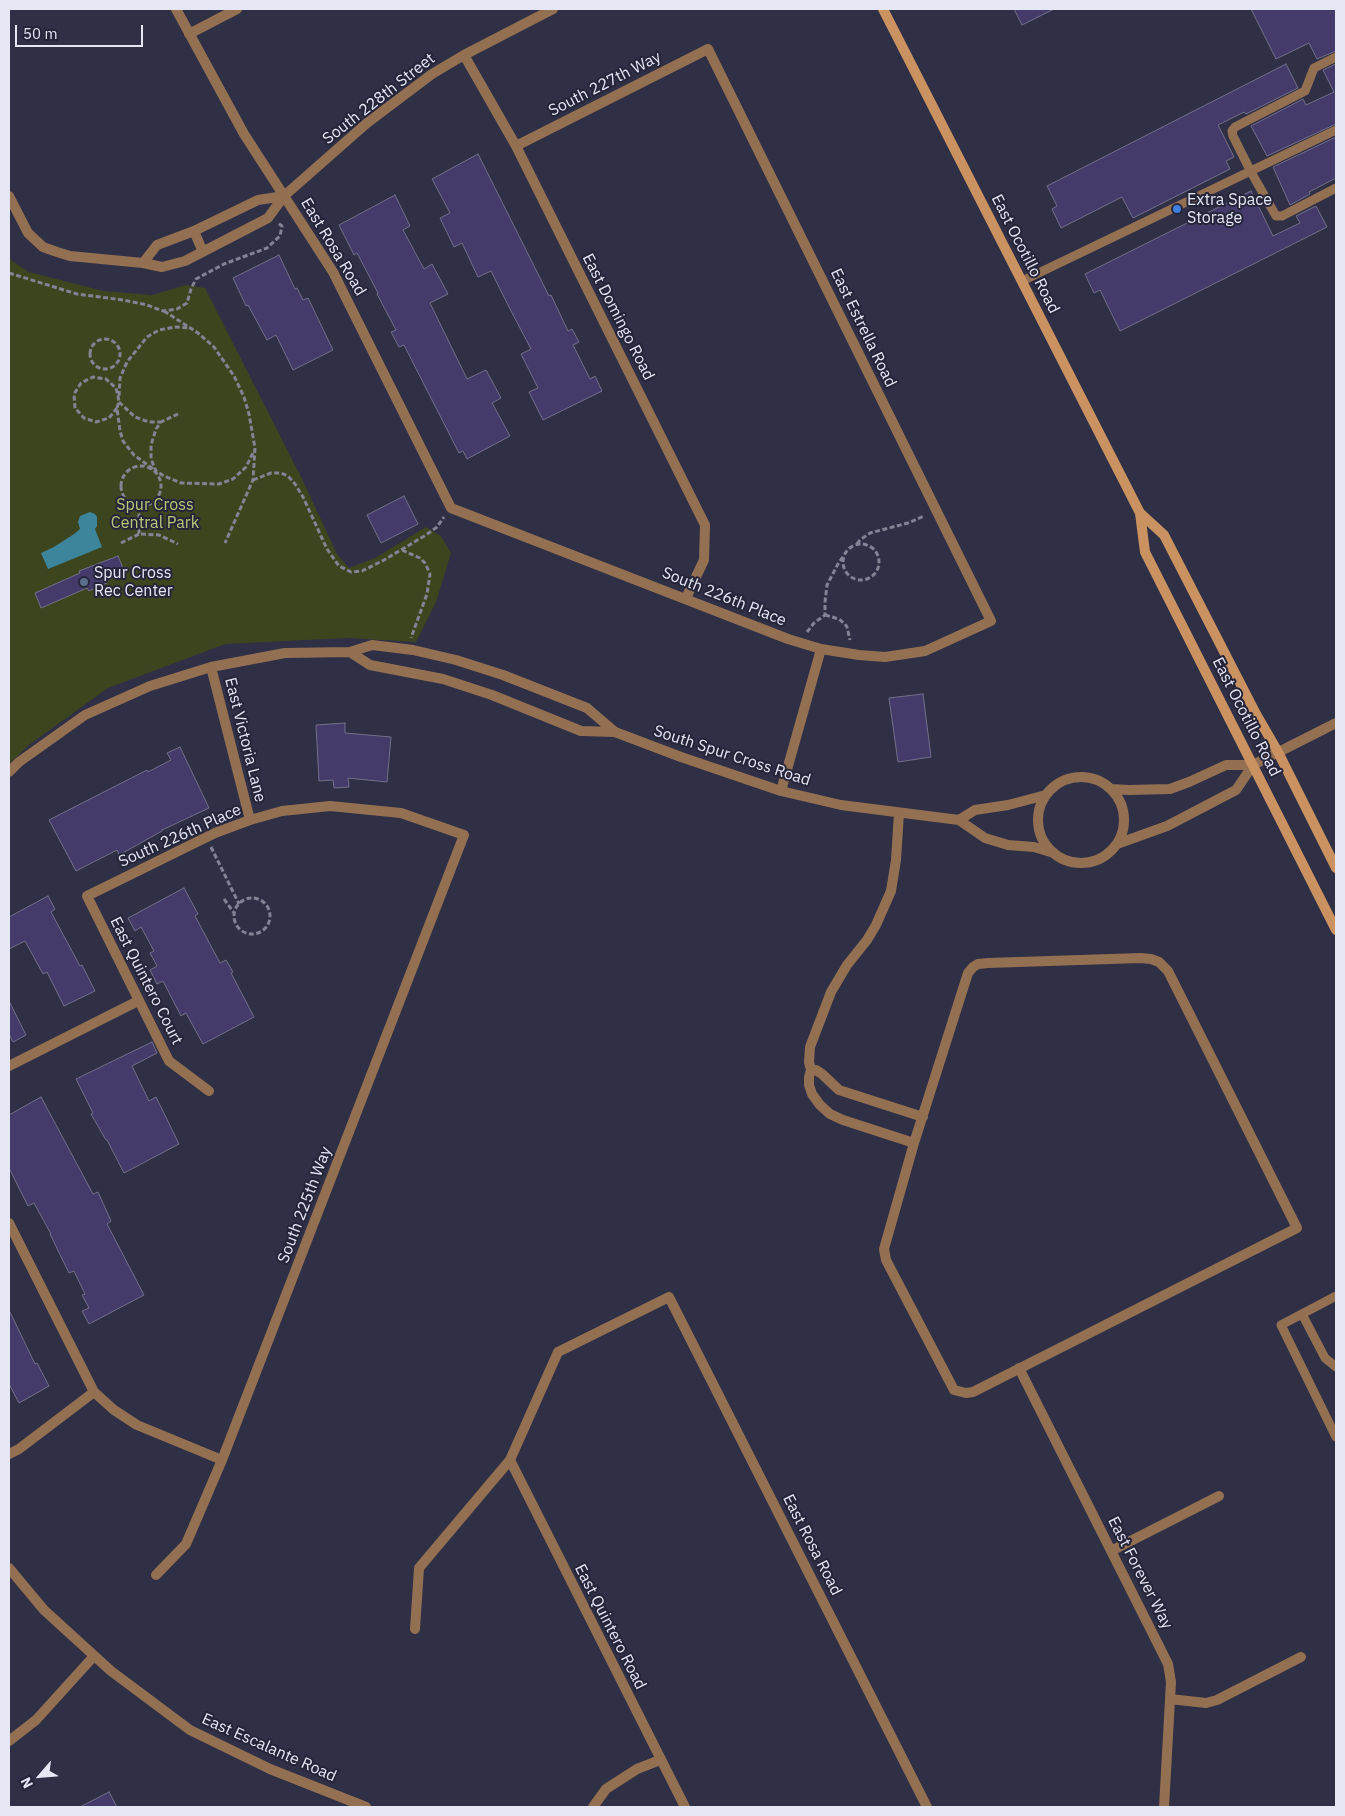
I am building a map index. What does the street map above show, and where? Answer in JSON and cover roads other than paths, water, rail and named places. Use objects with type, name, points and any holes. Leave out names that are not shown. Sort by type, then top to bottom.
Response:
[{"type":"main road","name":"East Ocotillo Road","points":[[883,9],[1140,513],[1164,536],[1256,714],[1278,752],[1336,868]]},
{"type":"main road","name":"East Ocotillo Road","points":[[1140,513],[1145,552],[1336,930]]},
{"type":"street","name":"East Rosa Road","points":[[176,9],[244,134],[333,272],[451,508]]},
{"type":"street","points":[[189,34],[237,9]]},
{"type":"street","name":"South 228th Street","points":[[9,196],[28,233],[43,246],[70,256],[142,263],[162,267],[185,261],[268,218],[284,196],[367,123],[432,74],[552,9]]},
{"type":"street","name":"South 227th Way","points":[[516,146],[708,49]]},
{"type":"street","name":"East Estrella Road","points":[[708,49],[991,621]]},
{"type":"street","name":"East Domingo Road","points":[[464,55],[516,146],[705,525],[704,560],[686,598]]},
{"type":"street","points":[[142,263],[157,245],[194,231],[258,200],[284,196]]},
{"type":"street","points":[[194,231],[203,252]]},
{"type":"street","name":"South 226th Place","points":[[451,508],[821,649],[849,654],[886,657],[925,651],[991,621]]},
{"type":"street","name":"South Spur Cross Road","points":[[9,772],[18,762],[85,715],[150,686],[211,668],[285,653],[350,652],[372,644],[409,649],[456,660],[504,675],[587,708],[615,732]]},
{"type":"street","points":[[781,791],[821,649]]},
{"type":"street","name":"South Spur Cross Road","points":[[350,652],[370,665],[443,678],[492,695],[581,731],[615,732],[781,791],[841,805],[959,820],[985,838],[1008,845],[1034,847],[1054,853],[1064,860],[1076,863],[1087,863],[1104,856],[1117,844],[1167,826],[1236,790],[1253,765]]},
{"type":"street","name":"East Victoria Lane","points":[[211,668],[250,820]]},
{"type":"street","points":[[1111,789],[1170,789],[1226,765],[1253,765],[1336,723]]},
{"type":"street","points":[[1054,853],[1045,844],[1040,832],[1038,820],[1040,807],[1046,795],[1054,786],[1065,780],[1077,777],[1101,782],[1111,789],[1120,802],[1124,816],[1123,831],[1117,844]]},
{"type":"street","points":[[959,820],[975,810],[1008,805],[1046,795]]},
{"type":"street","name":"South 226th Place","points":[[87,896],[206,838],[250,820],[282,811],[330,806],[401,813],[464,835]]},
{"type":"street","points":[[899,813],[894,875],[888,897],[876,925],[867,940],[847,965],[831,992],[810,1047],[808,1062],[811,1070],[809,1077],[812,1094],[830,1114],[914,1143]]},
{"type":"street","name":"South 225th Way","points":[[156,1575],[186,1544],[222,1460],[464,835]]},
{"type":"street","name":"East Quintero Court","points":[[87,896],[138,1001],[170,1061],[209,1091]]},
{"type":"street","points":[[1151,959],[1159,962],[1168,971],[1297,1228],[966,1394],[954,1390],[950,1385],[884,1254],[884,1244],[914,1143],[962,986],[972,967],[988,963],[1151,959]]},
{"type":"street","points":[[9,1066],[138,1001]]},
{"type":"street","points":[[811,1070],[816,1070],[822,1074],[839,1090],[922,1117]]},
{"type":"street","points":[[9,1222],[94,1392],[114,1410],[137,1425],[222,1460]]},
{"type":"street","name":"East Rosa Road","points":[[510,1460],[558,1352],[669,1297],[928,1807]]},
{"type":"street","name":"East Forever Way","points":[[1019,1368],[1168,1664],[1172,1682],[1164,1807]]},
{"type":"street","points":[[9,1454],[19,1449],[94,1392]]},
{"type":"street","points":[[414,1629],[419,1568],[510,1460]]},
{"type":"street","name":"East Quintero Road","points":[[510,1460],[685,1807]]},
{"type":"street","points":[[1111,1551],[1220,1496]]},
{"type":"street","name":"East Escalante Road","points":[[9,1568],[44,1610],[94,1656],[111,1671],[190,1730],[270,1769],[366,1807]]},
{"type":"street","points":[[9,1741],[36,1720],[94,1656]]},
{"type":"street","points":[[1170,1698],[1206,1703],[1217,1700],[1301,1657]]},
{"type":"street","points":[[593,1807],[606,1789],[637,1770],[660,1760]]},
{"type":"lane","points":[[1336,57],[1314,68],[1305,91],[1235,127],[1232,131],[1251,172],[1276,216],[1282,216],[1336,188]]},
{"type":"lane","points":[[1022,280],[1336,130]]},
{"type":"lane","points":[[1336,1296],[1281,1325],[1336,1436]]},
{"type":"lane","points":[[1302,1314],[1324,1358],[1336,1367]]},
{"type":"water","points":[[90,512],[97,517],[95,529],[102,547],[48,569],[41,553],[54,547],[80,529],[78,522],[80,516]]},
{"type":"place","name":"Extra Space Storage","points":[[1177,209]]},
{"type":"place","name":"Spur Cross Rec Center","points":[[84,582]]},
{"type":"park label","name":"Spur Cross Central Park","points":[[155,514]]}]
